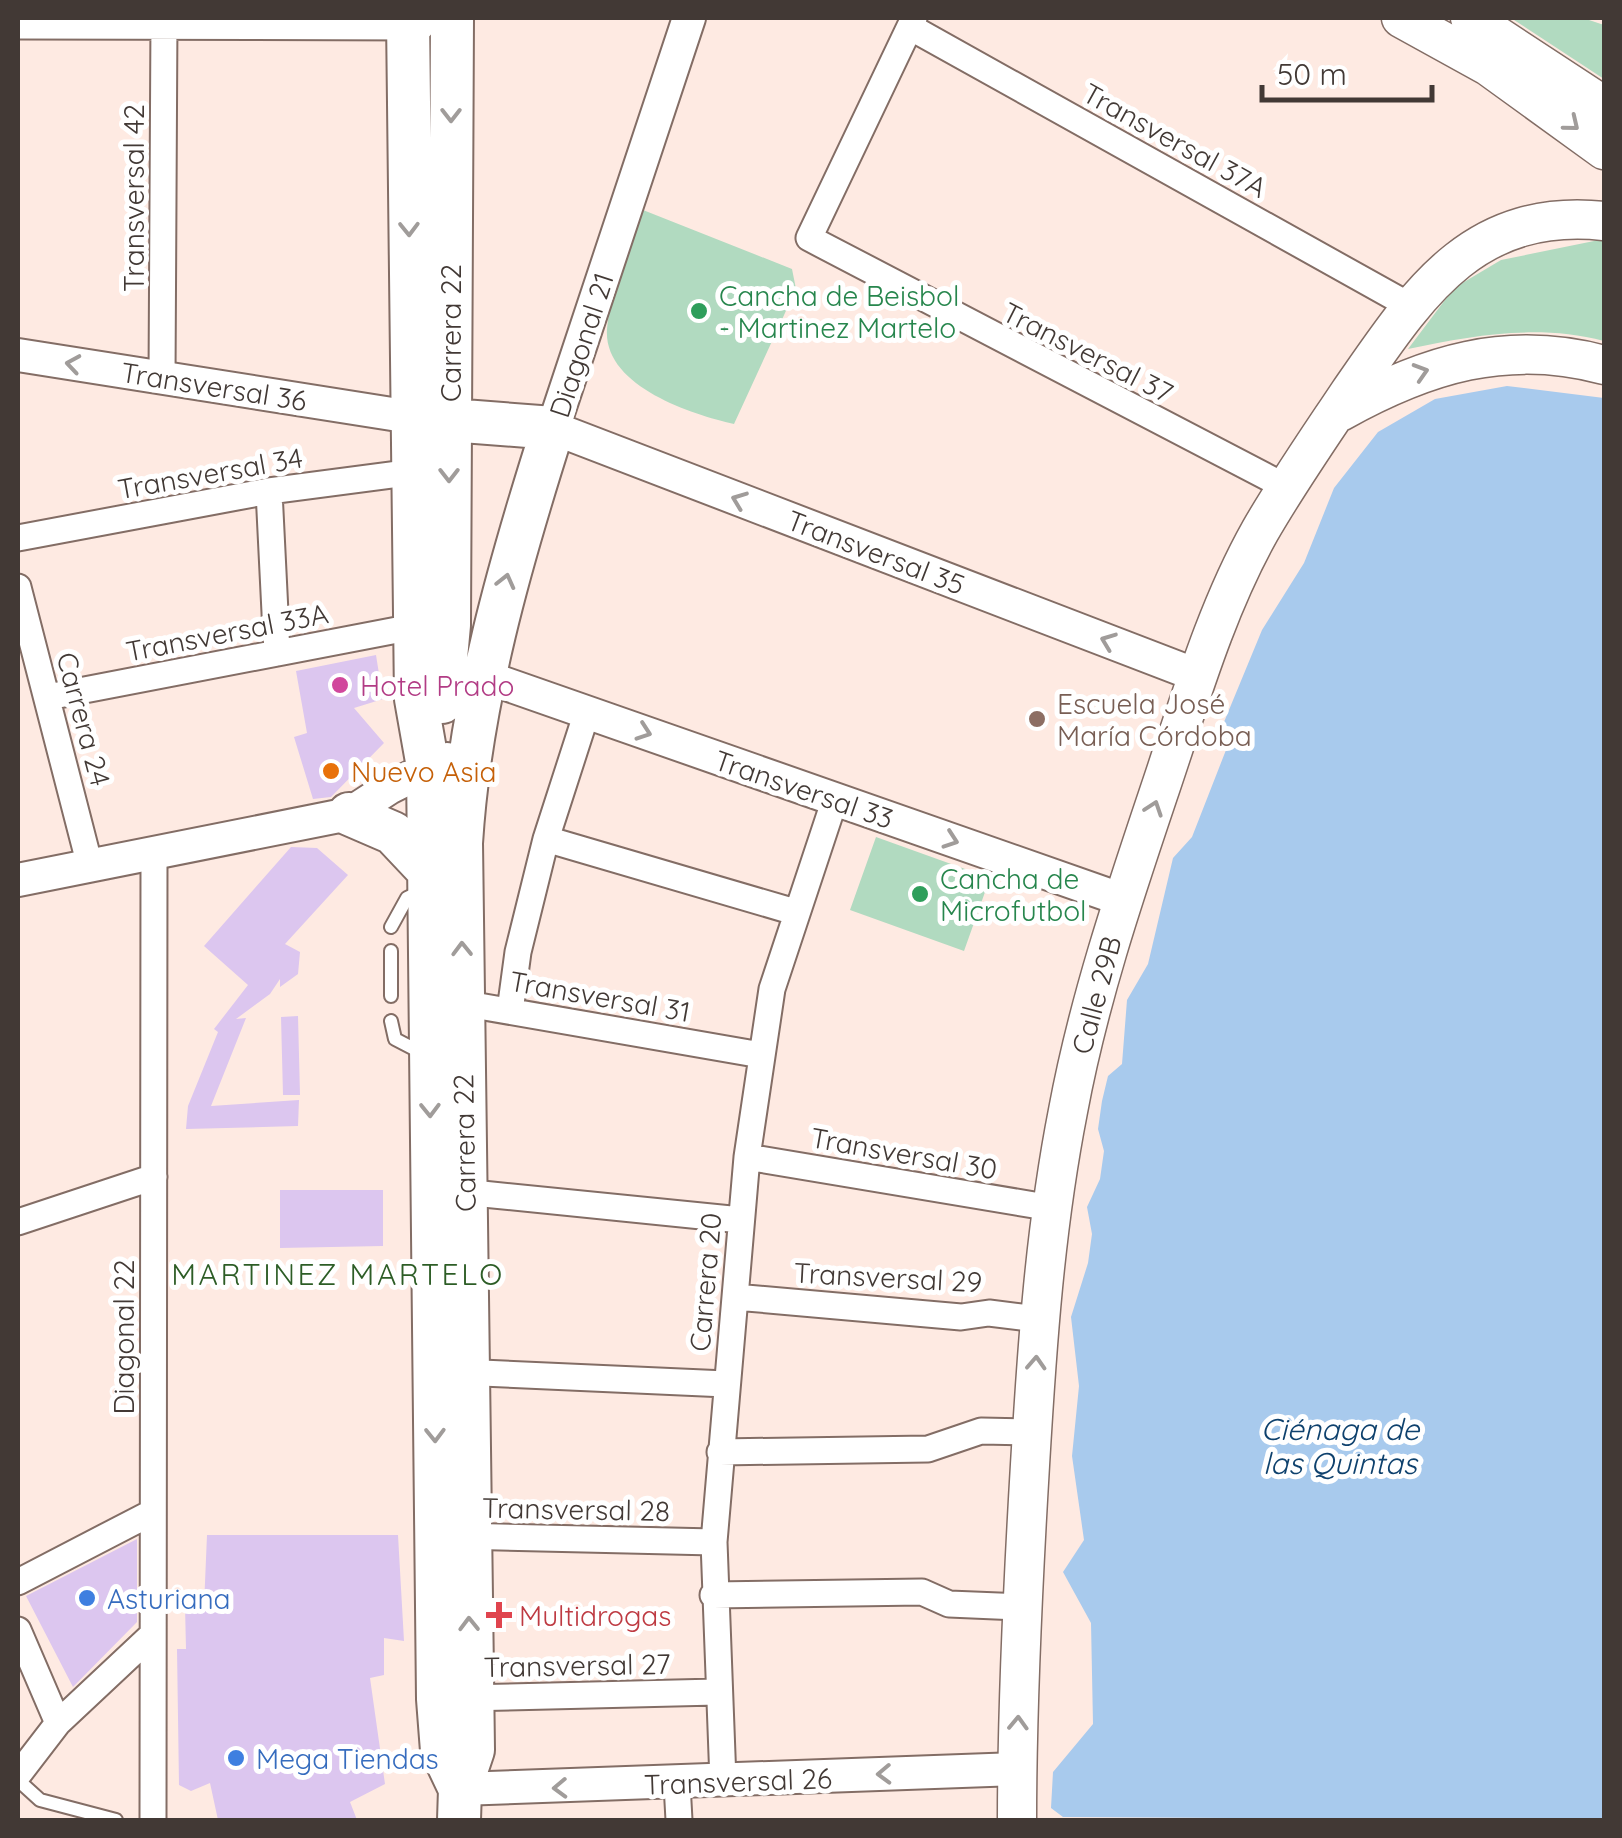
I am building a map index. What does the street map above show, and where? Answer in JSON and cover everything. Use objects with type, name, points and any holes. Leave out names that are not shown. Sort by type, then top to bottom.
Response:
[{"type":"main road","points":[[1400,18],[1488,66],[1604,150]]},
{"type":"main road","points":[[1470,18],[1604,106]]},
{"type":"main road","name":"Carrera 22","points":[[408,22],[430,419],[414,472],[428,613]]},
{"type":"main road","name":"Carrera 22","points":[[448,1191],[429,1056],[428,767],[416,700],[428,613],[430,419],[452,22]]},
{"type":"main road","name":"Calle 29B","points":[[1017,1820],[1021,1607],[1038,1319],[1052,1208],[1081,1047],[1123,900],[1199,676],[1252,548],[1334,416],[1410,306],[1458,258],[1522,228],[1556,221],[1604,220]]},
{"type":"main road","points":[[1334,416],[1400,379],[1447,365],[1549,354],[1604,365]]},
{"type":"main road","points":[[430,419],[553,428]]},
{"type":"main road","name":"Diagonal 21","points":[[486,676],[515,547],[553,428]]},
{"type":"main road","points":[[428,613],[486,676]]},
{"type":"main road","name":"Carrera 22","points":[[458,1810],[442,1751],[454,1698],[448,1191],[427,999],[461,843],[486,676]]},
{"type":"main road","points":[[349,814],[393,833],[426,879]]},
{"type":"street","name":"Diagonal 21","points":[[553,428],[690,18]]},
{"type":"street","name":"Transversal 42","points":[[162,378],[164,22]]},
{"type":"street","points":[[18,26],[452,22]]},
{"type":"street","name":"Transversal 37","points":[[912,22],[809,238],[1288,488]]},
{"type":"street","name":"Transversal 37A","points":[[912,22],[1410,306]]},
{"type":"street","name":"Transversal 36","points":[[18,354],[430,419]]},
{"type":"street","name":"Transversal 35","points":[[553,428],[1199,676]]},
{"type":"street","name":"Transversal 34","points":[[18,538],[268,492],[414,472]]},
{"type":"street","points":[[268,492],[277,653]]},
{"type":"street","name":"Carrera 24","points":[[18,587],[90,866]]},
{"type":"street","name":"Transversal 33A","points":[[48,697],[277,653],[428,613]]},
{"type":"street","name":"Transversal 33","points":[[486,676],[1123,900]]},
{"type":"street","points":[[510,1011],[518,952],[546,839],[588,712]]},
{"type":"street","points":[[18,880],[349,814],[428,767],[472,750]]},
{"type":"street","name":"Carrera 20","points":[[723,1781],[713,1596],[714,1542],[747,1157],[772,989],[834,799]]},
{"type":"street","points":[[546,839],[795,912]]},
{"type":"street","name":"Diagonal 22","points":[[153,1820],[154,853]]},
{"type":"street","name":"Transversal 31","points":[[427,999],[761,1054]]},
{"type":"street","name":"Transversal 30","points":[[747,1157],[1052,1208]]},
{"type":"street","points":[[18,1222],[154,1177]]},
{"type":"street","points":[[448,1191],[741,1220]]},
{"type":"street","name":"Transversal 29","points":[[735,1297],[961,1317],[989,1313],[1038,1319]]},
{"type":"street","points":[[450,1372],[726,1384]]},
{"type":"street","points":[[720,1452],[928,1450],[981,1432],[1032,1432]]},
{"type":"street","points":[[18,1582],[153,1512]]},
{"type":"street","name":"Transversal 28","points":[[452,1536],[714,1542]]},
{"type":"street","points":[[713,1596],[922,1592],[949,1604],[1021,1607]]},
{"type":"street","points":[[18,1630],[58,1723]]},
{"type":"street","points":[[18,1778],[58,1723],[153,1634]]},
{"type":"street","name":"Transversal 27","points":[[454,1698],[718,1692]]},
{"type":"street","name":"Transversal 26","points":[[458,1810],[676,1784],[1017,1768]]},
{"type":"street","points":[[676,1784],[679,1820]]},
{"type":"lane","points":[[391,927],[406,898],[426,879]]},
{"type":"lane","points":[[391,951],[427,999]]},
{"type":"lane","points":[[391,1021],[395,1039],[429,1056]]},
{"type":"lane","points":[[18,1778],[40,1800],[116,1820]]},
{"type":"green space","points":[[1511,18],[1583,18],[1604,25],[1604,79]]},
{"type":"green space","name":"Cancha de Beisbol - Martinez Martelo","points":[[643,210],[792,269],[796,289],[734,424],[695,413],[653,394],[619,366],[610,349],[607,329],[612,299]]},
{"type":"green space","points":[[1604,242],[1604,341],[1530,332],[1408,349],[1454,288],[1501,260]]},
{"type":"green space","name":"Cancha de Microfutbol","points":[[876,837],[990,878],[964,951],[850,910]]},
{"type":"water","name":"Ciénaga de las Quintas","points":[[1507,386],[1604,398],[1604,1820],[1063,1817],[1051,1808],[1053,1772],[1093,1724],[1091,1623],[1063,1572],[1084,1540],[1072,1456],[1079,1386],[1071,1317],[1088,1263],[1092,1234],[1087,1207],[1100,1179],[1104,1151],[1098,1129],[1102,1101],[1108,1076],[1122,1064],[1127,1000],[1148,964],[1173,858],[1192,837],[1226,750],[1224,722],[1262,630],[1304,563],[1334,488],[1378,432],[1435,399]]},
{"type":"building","points":[[376,655],[383,699],[354,708],[384,743],[331,797],[313,799],[294,737],[307,733],[296,671]]},
{"type":"building","points":[[291,847],[317,848],[348,875],[285,944],[300,952],[298,974],[280,987],[280,979],[270,994],[236,1019],[246,1018],[211,1106],[299,1100],[298,1126],[186,1129],[188,1106],[218,1032],[214,1029],[248,985],[204,946]]},
{"type":"building","points":[[298,1016],[300,1095],[283,1095],[281,1017]]},
{"type":"building","points":[[280,1190],[383,1190],[383,1246],[280,1248]]},
{"type":"building","points":[[207,1535],[398,1535],[404,1641],[384,1638],[384,1675],[370,1678],[385,1784],[350,1802],[357,1820],[218,1820],[210,1783],[191,1791],[179,1785],[177,1649],[186,1649],[185,1606],[204,1606]]},
{"type":"building","name":"Asturiana","points":[[137,1539],[137,1622],[73,1687],[26,1596]]},
{"type":"place","name":"Cancha de Beisbol - Martinez Martelo","points":[[699,311]]},
{"type":"place","name":"Hotel Prado","points":[[340,685]]},
{"type":"place","name":"Escuela José María Córdoba","points":[[1037,719]]},
{"type":"place","name":"Nuevo Asia","points":[[331,771]]},
{"type":"place","name":"Cancha de Microfutbol","points":[[920,894]]},
{"type":"place","name":"Asturiana","points":[[87,1598]]},
{"type":"place","name":"Multidrogas","points":[[499,1615]]},
{"type":"place","name":"Mega Tiendas","points":[[236,1758]]},
{"type":"district","name":"MARTINEZ MARTELO","points":[[338,1274]]}]
